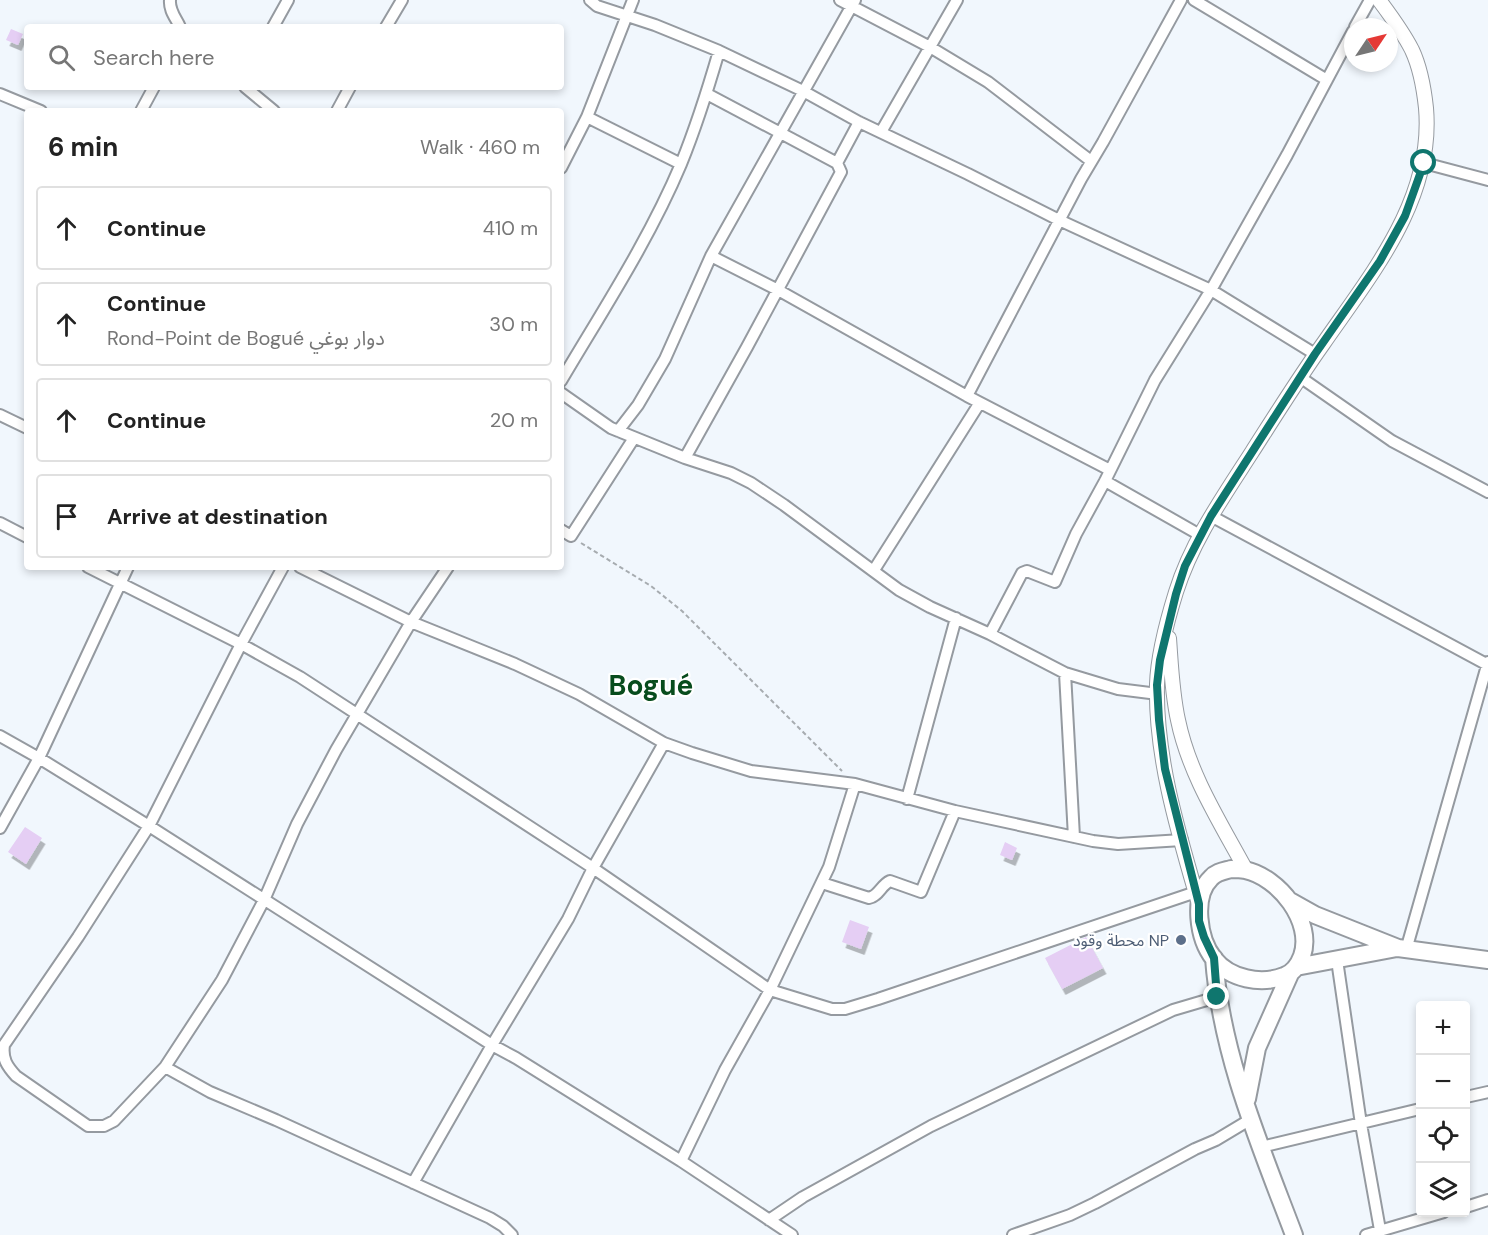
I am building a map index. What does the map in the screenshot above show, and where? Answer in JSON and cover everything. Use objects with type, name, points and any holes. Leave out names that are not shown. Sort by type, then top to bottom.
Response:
[{"type":"main road","points":[[1294,1235],[1261,1148],[1227,1046],[1217,997],[1214,958],[1199,921],[1197,898],[1211,878],[1232,869],[1246,870],[1260,876],[1290,901],[1315,915],[1402,949],[1488,960]]},
{"type":"main road","points":[[1249,1111],[1257,1048],[1293,970],[1301,959],[1304,948],[1305,936],[1290,901]]},
{"type":"main road","points":[[1214,958],[1239,976],[1252,980],[1266,980],[1293,970],[1402,949]]},
{"type":"street","points":[[170,0],[172,14],[178,24]]},
{"type":"street","points":[[275,24],[288,0]]},
{"type":"street","points":[[388,24],[402,0]]},
{"type":"street","points":[[590,0],[597,6],[627,15],[719,51],[1059,220],[1211,290],[1315,354]]},
{"type":"street","points":[[564,162],[586,117],[633,0]]},
{"type":"street","points":[[840,0],[854,3],[1004,93],[1091,162]]},
{"type":"street","points":[[881,132],[957,0]]},
{"type":"street","points":[[967,396],[1059,220],[1181,0]]},
{"type":"street","points":[[1194,0],[1327,80]]},
{"type":"street","points":[[1360,18],[1370,0]]},
{"type":"street","points":[[94,570],[241,644],[300,677],[593,868],[770,990],[822,1007],[846,1009],[1197,898],[1165,769],[1159,720],[1160,660],[1176,594],[1185,566],[1200,535],[1315,354],[1380,261],[1405,216],[1424,163],[1427,121],[1424,90],[1413,51],[1379,0]]},
{"type":"street","points":[[618,431],[645,395],[665,359],[711,256],[854,3]]},
{"type":"street","points":[[990,634],[1022,573],[1027,572],[1056,582],[1076,534],[1155,380],[1211,290],[1344,48]]},
{"type":"street","points":[[564,376],[630,264],[681,164],[707,94],[719,51]]},
{"type":"street","points":[[143,108],[152,90]]},
{"type":"street","points":[[249,90],[270,108]]},
{"type":"street","points":[[339,108],[348,90]]},
{"type":"street","points":[[0,94],[34,108]]},
{"type":"street","points":[[685,458],[841,172],[837,163],[707,94]]},
{"type":"street","points":[[586,117],[681,164]]},
{"type":"street","points":[[837,163],[859,122]]},
{"type":"street","points":[[1424,163],[1488,180]]},
{"type":"street","points":[[711,256],[778,290],[980,404],[1110,470]]},
{"type":"street","points":[[1300,377],[1392,441],[1488,492]]},
{"type":"street","points":[[564,395],[618,431],[685,458],[731,473],[751,483],[899,590],[930,607],[990,634],[1065,673],[1118,689],[1158,694]]},
{"type":"street","points":[[874,570],[980,404]]},
{"type":"street","points":[[0,415],[24,427]]},
{"type":"street","points":[[564,532],[571,536],[634,438]]},
{"type":"street","points":[[1105,481],[1200,535]]},
{"type":"street","points":[[1211,516],[1488,664],[1402,949]]},
{"type":"street","points":[[0,523],[24,535]]},
{"type":"street","points":[[0,828],[39,758],[126,570]]},
{"type":"street","points":[[281,570],[241,644],[149,826],[78,937],[4,1045],[3,1054],[7,1065],[16,1076],[88,1126],[98,1127],[114,1121],[165,1067],[222,980],[264,900],[297,824],[336,750],[411,622],[446,570]]},
{"type":"street","points":[[306,570],[411,622],[515,664],[579,694],[664,743],[751,771],[855,784],[955,811],[1074,837],[1118,844],[1182,840]]},
{"type":"street","points":[[907,799],[956,618]]},
{"type":"street","points":[[1168,627],[1178,720],[1189,758],[1206,798],[1246,870]]},
{"type":"street","points":[[1065,673],[1074,837]]},
{"type":"street","points":[[0,736],[149,826],[492,1045],[681,1161],[792,1235]]},
{"type":"street","points":[[413,1183],[568,919],[593,868],[664,743]]},
{"type":"street","points":[[681,1161],[725,1070],[770,990],[822,884],[855,784]]},
{"type":"street","points":[[822,884],[869,898],[875,896],[890,881],[921,892],[955,811]]},
{"type":"street","points":[[1337,960],[1361,1124],[1380,1230]]},
{"type":"street","points":[[769,1220],[803,1197],[931,1126],[1163,1015],[1217,997]]},
{"type":"street","points":[[165,1067],[210,1092],[251,1108],[490,1218],[512,1235]]},
{"type":"street","points":[[1470,1096],[1488,1092]]},
{"type":"street","points":[[1261,1148],[1416,1110]]},
{"type":"street","points":[[1013,1235],[1070,1215],[1216,1140],[1249,1111]]},
{"type":"street","points":[[1470,1206],[1488,1200]]},
{"type":"street","points":[[1366,1235],[1426,1217]]},
{"type":"path","points":[[571,536],[651,586],[682,610],[855,784]]},
{"type":"building","points":[[11,29],[23,34],[18,45],[6,40]]},
{"type":"building","points":[[25,827],[42,838],[26,864],[8,852]]},
{"type":"building","points":[[1005,842],[1017,848],[1012,860],[1000,855]]},
{"type":"building","points":[[850,920],[869,927],[861,949],[842,942]]},
{"type":"building","points":[[1086,937],[1103,968],[1062,989],[1045,958]]},
{"type":"place","name":"محطة وقود NP","points":[[1181,940]]},
{"type":"district","name":"Bogué","points":[[651,685]]},
{"type":"route","points":[[1217,997],[1214,958],[1199,921],[1199,904],[1165,769],[1159,720],[1157,685],[1160,660],[1176,594],[1185,566],[1211,516],[1315,354],[1380,261],[1405,216],[1424,163]]}]
